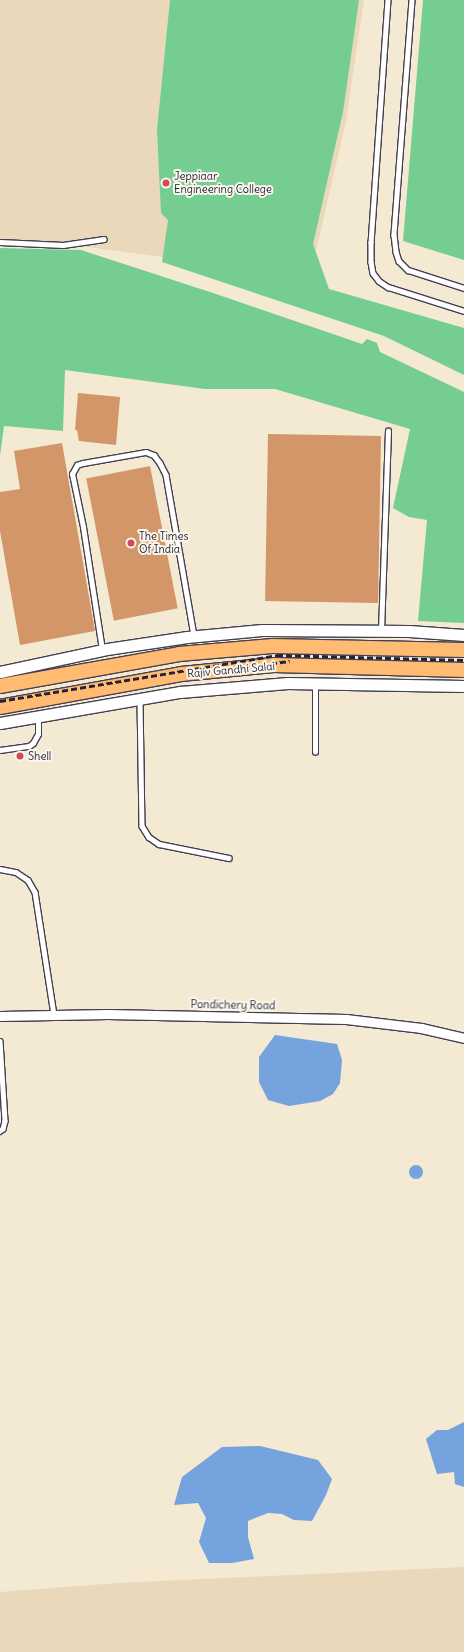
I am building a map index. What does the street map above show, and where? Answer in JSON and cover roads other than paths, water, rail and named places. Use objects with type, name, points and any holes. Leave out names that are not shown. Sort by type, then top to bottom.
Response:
[{"type":"main road","name":"Rajiv Gandhi Salai","points":[[0,686],[178,654],[273,646],[464,650]]},
{"type":"main road","name":"Rajiv Gandhi Salai","points":[[0,707],[181,674],[266,666],[464,670]]},
{"type":"street","points":[[0,672],[102,650],[194,636],[262,630],[409,631],[464,635]]},
{"type":"street","points":[[0,723],[180,692],[288,683],[464,686]]},
{"type":"street","name":"Pondichery Road","points":[[0,1016],[108,1014],[346,1019],[421,1028],[464,1038]]},
{"type":"lane","points":[[388,0],[371,242],[372,268],[379,281],[388,287],[464,311]]},
{"type":"lane","points":[[412,0],[394,228],[396,252],[399,261],[408,270],[464,288]]},
{"type":"lane","points":[[0,242],[63,245],[104,239]]},
{"type":"lane","points":[[381,631],[388,431]]},
{"type":"lane","points":[[102,650],[83,527],[72,474],[77,465],[83,463],[146,452],[154,455],[160,463],[166,476],[194,636]]},
{"type":"lane","points":[[315,684],[315,752]]},
{"type":"lane","points":[[140,698],[142,826],[149,837],[159,844],[229,858]]},
{"type":"lane","points":[[0,750],[29,746],[34,743],[38,734],[38,716]]},
{"type":"lane","points":[[0,869],[16,872],[28,880],[35,892],[54,1014]]},
{"type":"lane","points":[[0,1041],[5,1122],[3,1129],[0,1131]]},
{"type":"water","points":[[275,1035],[337,1044],[342,1060],[340,1083],[333,1094],[320,1101],[289,1106],[268,1100],[259,1082],[259,1057]]},
{"type":"water","points":[[413,1165],[419,1165],[423,1169],[423,1175],[419,1179],[413,1179],[409,1175],[409,1169]]},
{"type":"water","points":[[464,1422],[464,1487],[455,1484],[454,1472],[437,1474],[426,1439],[437,1430],[448,1430]]},
{"type":"water","points":[[260,1446],[318,1460],[332,1479],[326,1495],[312,1521],[294,1520],[282,1514],[268,1513],[248,1521],[248,1537],[254,1559],[232,1563],[209,1563],[199,1542],[206,1518],[198,1503],[174,1505],[182,1477],[222,1447]]},
{"type":"railway","points":[[0,701],[277,655],[464,660]]},
{"type":"railway","points":[[235,668],[290,661]]},
{"type":"place","name":"Jeppiaar Engineering College","points":[[166,183]]},
{"type":"place","name":"The Times Of India","points":[[131,543]]},
{"type":"place","name":"Shell","points":[[20,756]]}]
